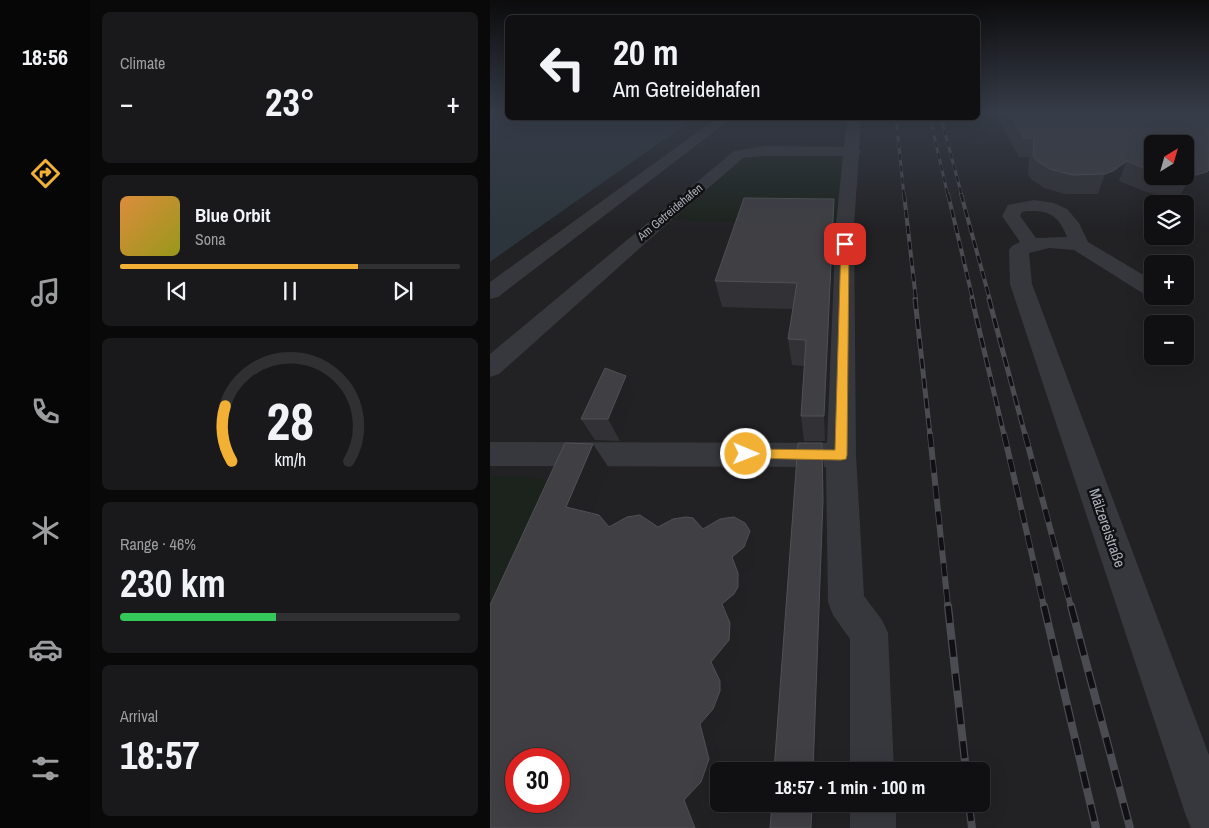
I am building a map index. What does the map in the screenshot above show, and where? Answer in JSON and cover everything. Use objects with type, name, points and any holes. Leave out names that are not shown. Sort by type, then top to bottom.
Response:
[{"type":"street","points":[[490,292],[680,152]]},
{"type":"street","name":"Am Getreidehafen","points":[[490,368],[661,219],[739,154],[759,152]]},
{"type":"street","name":"Am Getreidehafen","points":[[821,152],[853,152]]},
{"type":"street","points":[[853,152],[845,224],[841,455],[846,602],[869,633],[872,762]]},
{"type":"street","points":[[1080,244],[1067,218],[1056,210],[1042,206],[1024,205],[1014,209],[1012,216],[1031,244],[1050,240],[1080,244],[1144,284]]},
{"type":"street","name":"Mälzereistraße","points":[[1031,244],[1019,250],[1021,284],[1209,816]]},
{"type":"street","points":[[490,454],[841,455]]},
{"type":"street","points":[[873,812],[873,828]]},
{"type":"shaded area","points":[[490,152],[647,152],[490,262]]},
{"type":"shaded area","points":[[647,152],[1144,152],[1144,185],[1194,185],[1194,152],[1209,152],[1209,828],[490,828],[490,262]]},
{"type":"shaded area","points":[[853,152],[845,224],[661,219],[739,154]]},
{"type":"shaded area","points":[[490,476],[534,477],[550,481],[490,699]]},
{"type":"building","points":[[1033,152],[1144,152],[1144,168],[1127,161],[1105,174],[1072,175],[1050,169],[1036,160]]},
{"type":"building","points":[[1194,152],[1209,152],[1209,170],[1194,175]]},
{"type":"building","points":[[744,198],[834,199],[824,416],[801,416],[806,340],[788,339],[797,283],[715,281]]},
{"type":"building","points":[[605,368],[626,376],[608,419],[581,419]]},
{"type":"building","points":[[565,443],[593,444],[566,507],[599,515],[609,527],[627,517],[640,515],[658,527],[673,519],[693,518],[703,529],[720,519],[734,517],[745,523],[750,531],[744,547],[732,557],[738,573],[738,587],[734,594],[722,604],[730,623],[729,640],[711,662],[720,681],[720,691],[713,709],[700,724],[709,759],[701,782],[684,800],[695,828],[490,828],[490,605]]},
{"type":"building","points":[[798,443],[822,443],[823,500],[813,762],[775,762]]},
{"type":"building","points":[[771,812],[812,812],[811,828],[770,828]]},
{"type":"railway","points":[[899,152],[904,196]]},
{"type":"railway","points":[[938,152],[948,196]]},
{"type":"railway","points":[[950,152],[962,196]]},
{"type":"railway","points":[[904,194],[916,300]]},
{"type":"railway","points":[[948,194],[973,300]]},
{"type":"railway","points":[[961,194],[990,300]]},
{"type":"railway","points":[[915,299],[930,435]]},
{"type":"railway","points":[[972,299],[1004,435]]},
{"type":"railway","points":[[989,299],[1025,435]]},
{"type":"railway","points":[[930,434],[948,607]]},
{"type":"railway","points":[[1004,434],[1044,607]]},
{"type":"railway","points":[[1025,434],[1071,607]]},
{"type":"railway","points":[[948,606],[965,762]]},
{"type":"railway","points":[[1044,606],[1096,828]]},
{"type":"railway","points":[[1071,606],[1130,828]]},
{"type":"railway","points":[[970,812],[972,828]]},
{"type":"route","points":[[746,454],[841,455],[845,244]]}]
